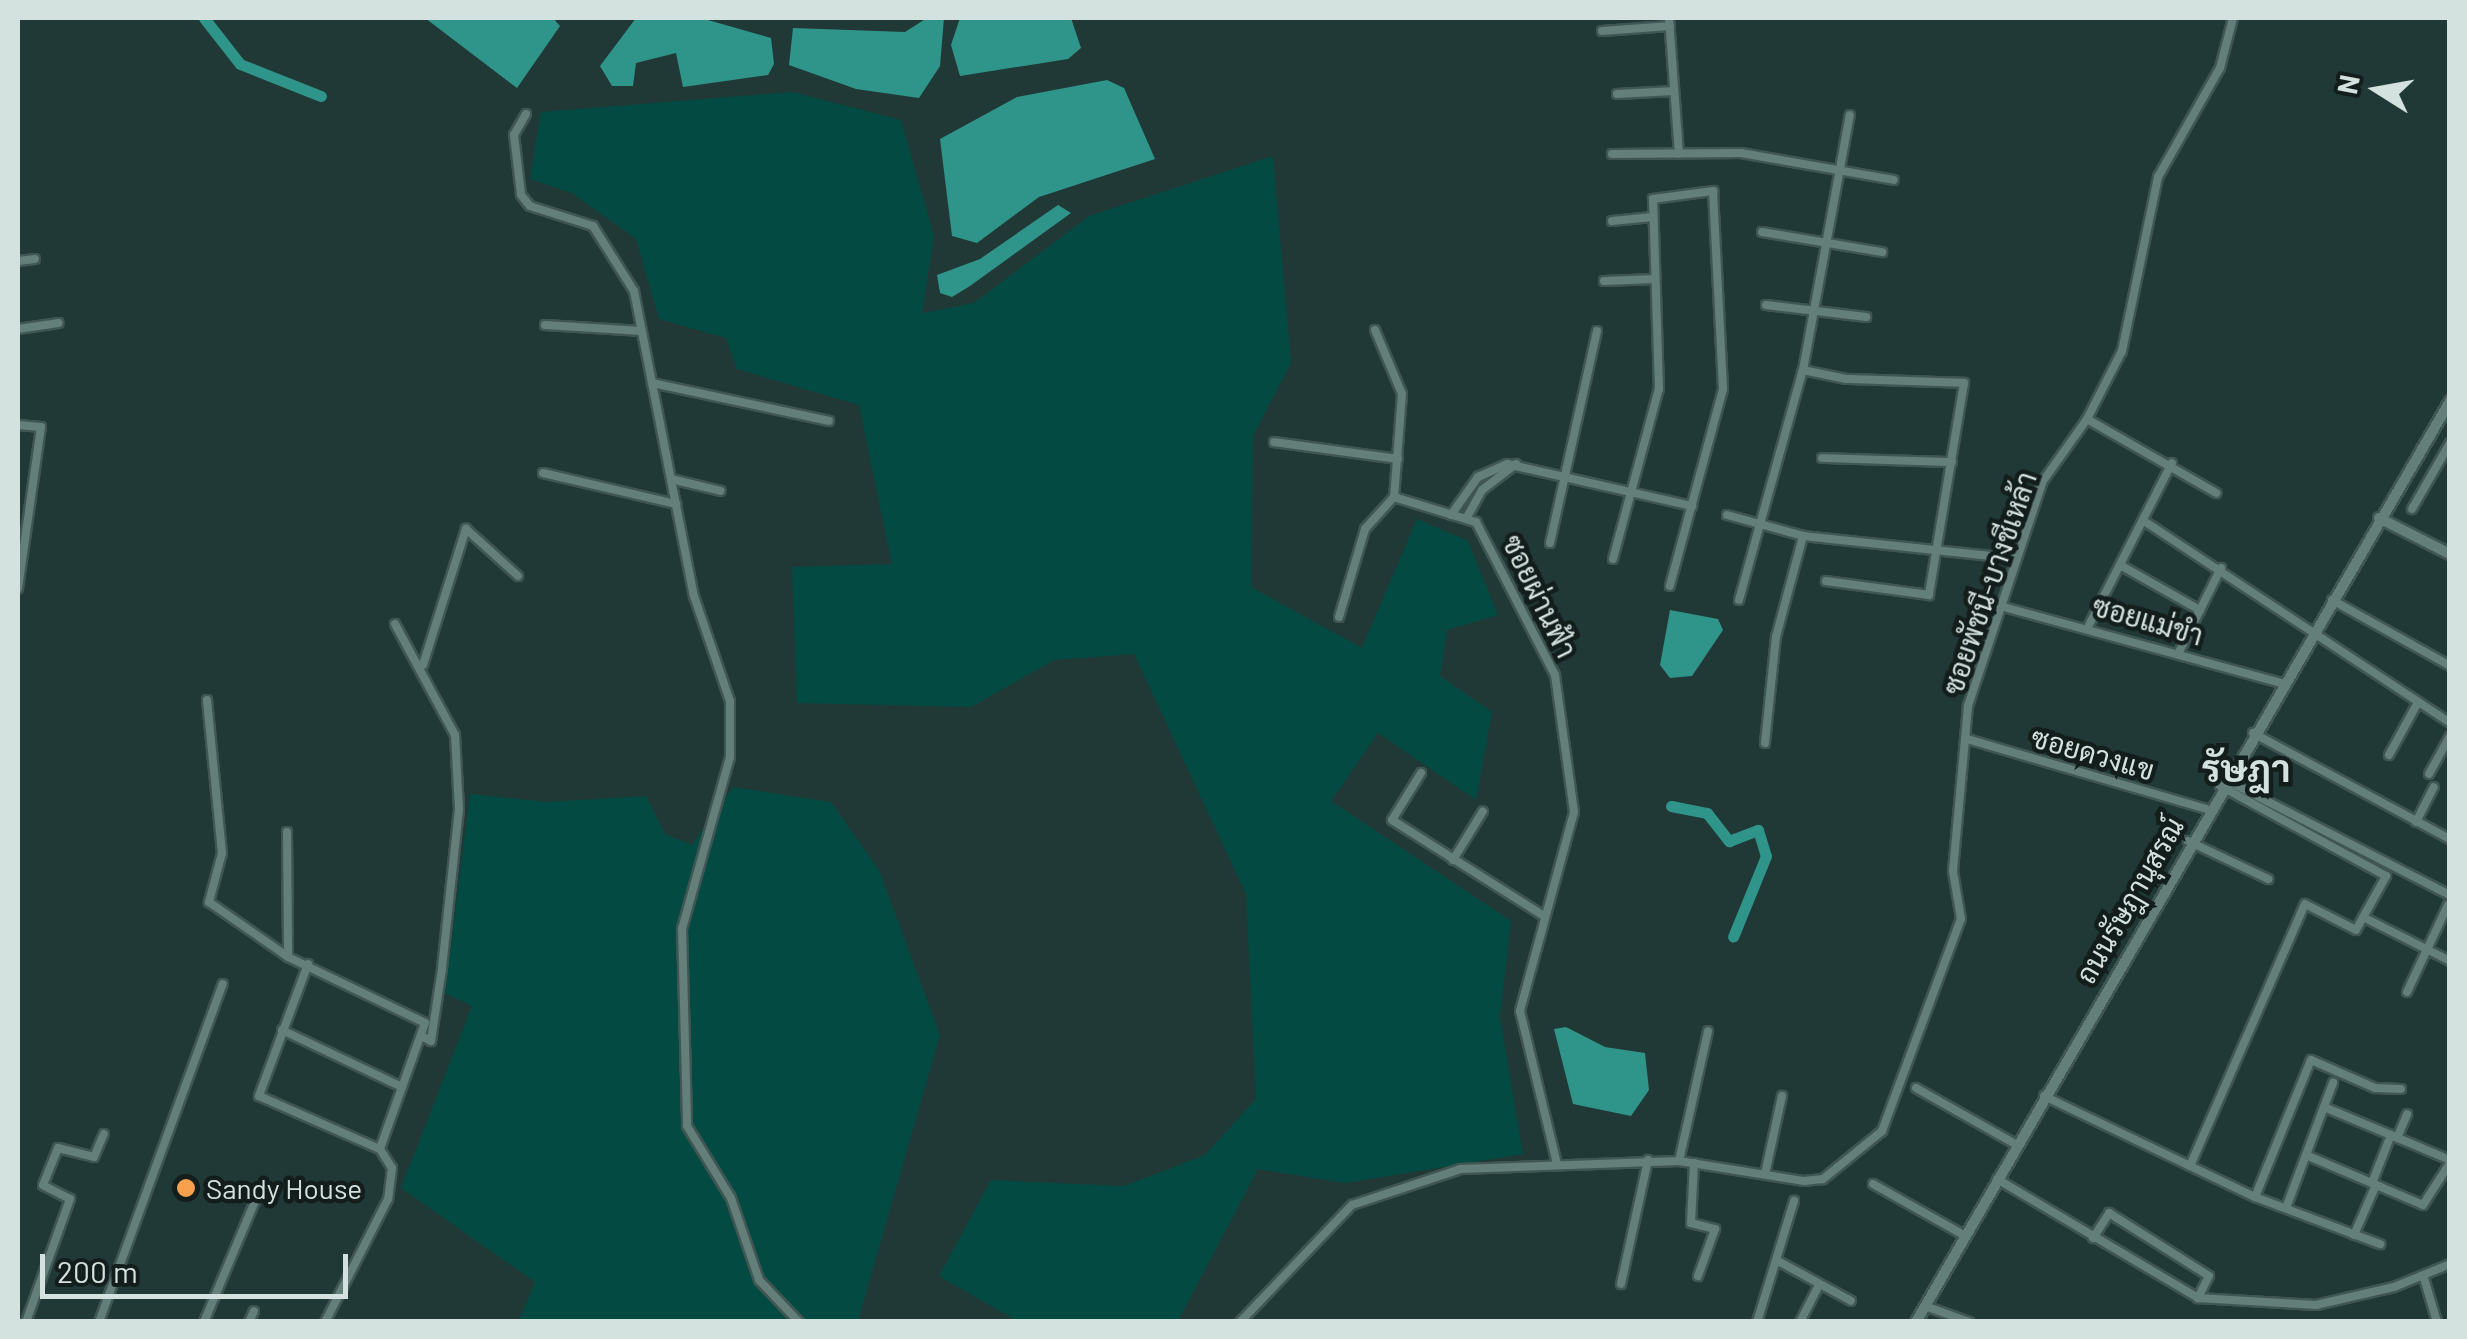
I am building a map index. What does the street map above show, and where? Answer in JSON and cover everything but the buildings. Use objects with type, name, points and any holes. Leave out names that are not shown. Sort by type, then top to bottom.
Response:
[{"type":"street","name":"ซอยพัชนี-บางชีเหล้า","points":[[1240,1322],[1352,1205],[1461,1169],[1680,1160],[1824,1180],[1889,1119],[1962,918],[1952,871],[1968,706],[2043,481],[2088,419],[2122,351],[2158,176],[2220,68],[2233,18]]},
{"type":"street","points":[[1602,31],[1670,22],[1679,154]]},
{"type":"street","points":[[1617,94],[1674,91]]},
{"type":"street","points":[[526,114],[514,135],[521,195],[530,206],[593,226],[623,262],[642,331],[694,596],[730,700],[730,757],[682,929],[687,1126],[730,1198],[759,1280],[798,1322]]},
{"type":"street","points":[[1739,600],[1765,526],[1803,370],[1850,115]]},
{"type":"street","points":[[1612,154],[1741,153],[1894,180]]},
{"type":"street","points":[[1614,560],[1659,390],[1652,199],[1713,191],[1723,389],[1670,586]]},
{"type":"street","points":[[1612,220],[1653,217]]},
{"type":"street","points":[[1762,232],[1882,252]]},
{"type":"street","points":[[18,261],[35,259]]},
{"type":"street","points":[[1604,282],[1655,279]]},
{"type":"street","points":[[1766,306],[1866,317]]},
{"type":"street","points":[[18,329],[59,323]]},
{"type":"street","points":[[546,325],[642,331]]},
{"type":"street","points":[[1339,617],[1365,529],[1394,497],[1402,394],[1375,330]]},
{"type":"street","points":[[1550,542],[1568,475],[1597,331]]},
{"type":"street","points":[[1803,370],[1964,384],[1929,596],[1826,581]]},
{"type":"street","points":[[652,383],[829,420]]},
{"type":"street","name":"ถนนรัษฎานุสรณ์","points":[[1916,1322],[2206,809],[2450,401]]},
{"type":"street","points":[[2088,419],[2172,463],[2216,493]]},
{"type":"street","points":[[18,425],[40,427],[21,531],[18,588]]},
{"type":"street","points":[[1274,442],[1398,459]]},
{"type":"street","points":[[2412,509],[2450,444]]},
{"type":"street","points":[[1822,458],[1952,462]]},
{"type":"street","points":[[2413,462],[2432,473]]},
{"type":"street","points":[[2089,625],[2172,463]]},
{"type":"street","points":[[1451,514],[1478,477],[1516,464],[1692,506]]},
{"type":"street","points":[[1466,519],[1482,490],[1516,464]]},
{"type":"street","points":[[543,473],[676,504]]},
{"type":"street","points":[[671,480],[721,491]]},
{"type":"street","name":"ซอยผ่านฟ้า","points":[[1394,497],[1466,519],[1492,544],[1555,675],[1574,812],[1520,1012],[1557,1164]]},
{"type":"street","points":[[1727,515],[1803,536],[1934,554],[2017,559]]},
{"type":"street","points":[[2379,518],[2450,554]]},
{"type":"street","points":[[2144,521],[2221,568],[2416,704],[2450,723]]},
{"type":"street","points":[[423,665],[466,529],[518,576]]},
{"type":"street","points":[[1765,743],[1776,637],[1803,536]]},
{"type":"street","points":[[2120,565],[2200,610]]},
{"type":"street","points":[[2180,652],[2221,568]]},
{"type":"street","points":[[2332,600],[2450,666]]},
{"type":"street","name":"ซอยแม่ขำ","points":[[2000,606],[2089,625],[2281,683]]},
{"type":"street","points":[[395,624],[423,665],[455,736],[459,809],[430,1041],[421,1036]]},
{"type":"street","points":[[207,700],[222,853],[209,902],[288,957],[426,1023],[380,1149]]},
{"type":"street","points":[[2389,756],[2416,704]]},
{"type":"street","points":[[2253,733],[2450,839]]},
{"type":"street","points":[[2429,774],[2450,736]]},
{"type":"street","name":"ซอยดวงแข","points":[[1967,739],[2206,809]]},
{"type":"street","points":[[1421,773],[1392,820],[1544,916]]},
{"type":"street","points":[[2222,782],[2449,900],[2407,992]]},
{"type":"street","points":[[2190,1166],[2305,904],[2356,930],[2386,876],[2222,782]]},
{"type":"street","points":[[2416,822],[2434,787]]},
{"type":"street","points":[[1453,860],[1484,812]]},
{"type":"street","points":[[287,832],[288,957]]},
{"type":"street","points":[[2188,841],[2268,880]]},
{"type":"street","points":[[2363,917],[2450,961]]},
{"type":"street","points":[[308,964],[259,1096],[380,1149],[392,1168],[388,1199],[325,1322]]},
{"type":"street","points":[[99,1322],[223,984]]},
{"type":"street","points":[[282,1030],[402,1088]]},
{"type":"street","points":[[1680,1160],[1708,1031]]},
{"type":"street","points":[[2255,1197],[2311,1060],[2375,1088],[2401,1089]]},
{"type":"street","points":[[2286,1208],[2333,1083]]},
{"type":"street","points":[[1916,1088],[2016,1144]]},
{"type":"street","points":[[1765,1174],[1782,1096]]},
{"type":"street","points":[[2044,1096],[2255,1197],[2380,1244]]},
{"type":"street","points":[[2306,1155],[2423,1204],[2450,1161],[2324,1107]]},
{"type":"street","points":[[2354,1234],[2394,1136],[2407,1114]]},
{"type":"street","points":[[26,1322],[70,1199],[43,1185],[53,1160],[58,1148],[94,1157],[104,1134]]},
{"type":"street","points":[[1620,1284],[1648,1160]]},
{"type":"street","points":[[1694,1163],[1692,1223],[1714,1229],[1698,1276]]},
{"type":"street","points":[[1997,1179],[2198,1298],[2252,1311],[2316,1305],[2424,1278],[2450,1264]]},
{"type":"street","points":[[1873,1184],[1964,1234]]},
{"type":"street","points":[[204,1322],[256,1199]]},
{"type":"street","points":[[1757,1322],[1794,1201]]},
{"type":"street","points":[[2093,1238],[2109,1213],[2210,1276],[2198,1298]]},
{"type":"street","points":[[1778,1260],[1851,1301]]},
{"type":"street","points":[[2424,1278],[2437,1322]]},
{"type":"street","points":[[1800,1322],[1819,1285]]},
{"type":"street","points":[[1924,1306],[1969,1322]]},
{"type":"street","points":[[249,1322],[254,1311]]},
{"type":"shaded area","points":[[425,18],[553,18],[560,26],[517,88]]},
{"type":"shaded area","points":[[636,18],[701,18],[771,38],[774,64],[768,75],[683,87],[676,53],[636,63],[633,86],[612,86],[600,66]]},
{"type":"shaded area","points":[[927,18],[944,18],[940,66],[919,98],[856,89],[789,65],[793,28],[905,32]]},
{"type":"shaded area","points":[[960,18],[1071,18],[1081,48],[1068,59],[960,76],[951,45]]},
{"type":"shaded area","points":[[1107,80],[1124,88],[1155,159],[1039,197],[977,243],[952,236],[940,139],[1017,97]]},
{"type":"shaded area","points":[[793,92],[901,120],[934,236],[922,313],[974,303],[1089,216],[1273,156],[1291,363],[1253,436],[1251,587],[1362,648],[1417,519],[1468,541],[1498,615],[1447,630],[1440,676],[1492,712],[1476,800],[1378,733],[1331,801],[1511,921],[1500,1017],[1523,1154],[1345,1183],[1258,1169],[1178,1321],[1017,1321],[939,1276],[991,1180],[1124,1186],[1205,1155],[1256,1099],[1246,894],[1134,654],[1054,660],[971,707],[797,703],[792,567],[892,564],[859,405],[737,369],[726,338],[659,319],[636,239],[572,193],[530,179],[541,112]]},
{"type":"shaded area","points":[[1058,205],[1071,213],[952,297],[940,293],[937,275],[980,259]]},
{"type":"shaded area","points":[[1670,610],[1718,619],[1723,630],[1692,676],[1670,678],[1660,665]]},
{"type":"shaded area","points":[[733,787],[831,802],[879,870],[940,1035],[858,1321],[519,1321],[535,1282],[401,1188],[472,1006],[445,993],[470,794],[548,802],[646,796],[665,834],[692,845]]},
{"type":"shaded area","points":[[1566,1027],[1605,1047],[1645,1053],[1649,1090],[1631,1116],[1573,1104],[1554,1029]]},
{"type":"waterway","points":[[204,18],[240,64],[321,96]]},
{"type":"waterway","points":[[1671,806],[1707,813],[1729,841],[1758,830],[1766,856],[1733,937]]},
{"type":"place","name":"Sandy House","points":[[186,1188]]},
{"type":"district","name":"รัษฎา","points":[[2246,768]]}]
